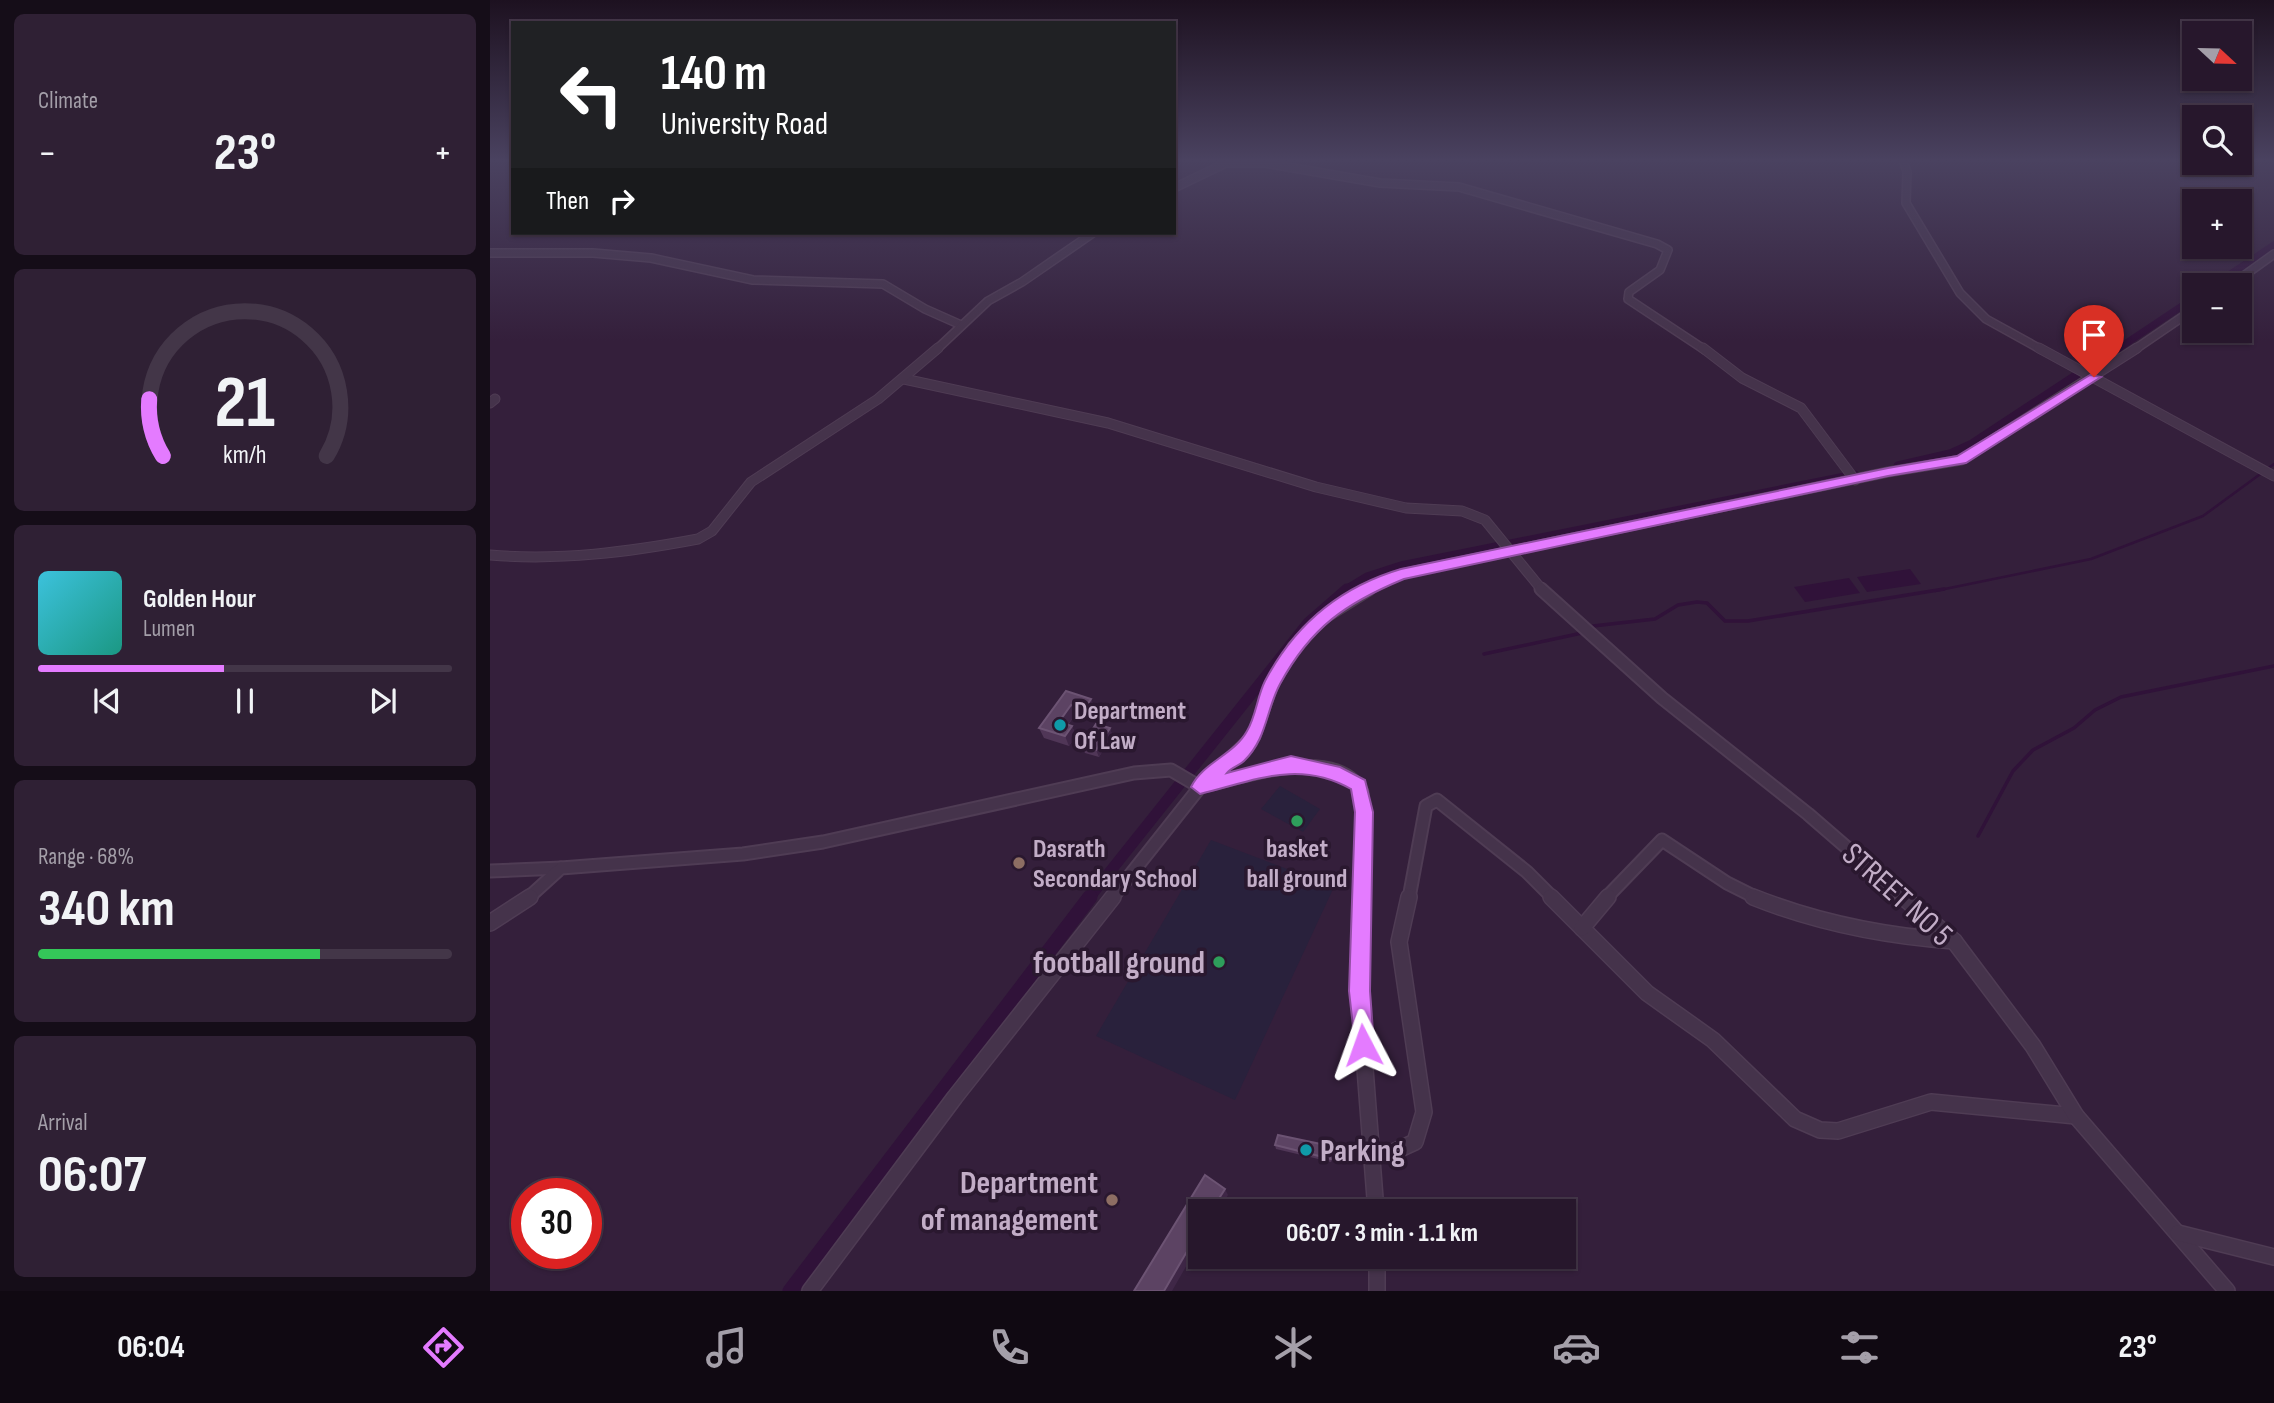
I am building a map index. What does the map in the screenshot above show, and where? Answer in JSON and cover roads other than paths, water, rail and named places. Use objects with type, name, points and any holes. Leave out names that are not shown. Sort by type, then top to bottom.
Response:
[{"type":"street","points":[[1574,220],[1657,244],[1668,250],[1667,262],[1658,273],[1629,292],[1628,299],[1702,347],[1742,378],[1801,408],[1854,479]]},
{"type":"street","points":[[1916,220],[1960,293],[1986,319],[2073,369],[2092,376],[2153,412],[2270,472]]},
{"type":"street","points":[[490,555],[554,556],[602,553],[698,539],[712,531],[751,482],[904,379],[998,293],[1022,282],[1090,235]]},
{"type":"street","points":[[490,253],[605,254],[651,258],[753,280],[883,284],[925,309],[961,325]]},
{"type":"street","points":[[2248,273],[2274,254]]},
{"type":"street","points":[[810,1291],[1195,784],[1237,757],[1255,734],[1271,684],[1296,646],[1329,609],[1364,589],[1401,574],[1510,549],[1961,460],[2182,317]]},
{"type":"street","name":"STREET NO 5","points":[[904,379],[1108,423],[1316,487],[1406,508],[1462,512],[1485,520],[1543,591],[1662,698],[1808,814],[1954,942],[2033,1045],[2076,1116],[2227,1291]]},
{"type":"street","points":[[490,872],[743,854],[823,842],[1134,773],[1177,771],[1195,784],[1291,764],[1340,774],[1355,781],[1362,790],[1364,854],[1359,991],[1375,1199]]},
{"type":"street","points":[[1370,1154],[1391,1153],[1415,1142],[1424,1112],[1399,942],[1421,846],[1426,806],[1437,800],[1527,872],[1647,993],[1713,1040],[1795,1119],[1820,1130],[1838,1131],[1931,1101],[2076,1116]]},
{"type":"street","points":[[1583,928],[1625,876],[1662,840],[1747,894],[1829,925],[1913,939],[1954,942]]},
{"type":"street","points":[[490,923],[521,905],[561,868]]},
{"type":"street","points":[[2178,1233],[2274,1257]]},
{"type":"street","points":[[1377,1269],[1377,1291]]},
{"type":"waterway","points":[[2232,273],[2274,245]]},
{"type":"waterway","points":[[2116,350],[2182,306]]},
{"type":"waterway","points":[[1898,466],[1950,454],[1972,444],[2118,348]]},
{"type":"waterway","points":[[1935,591],[2091,559],[2203,516],[2274,464]]},
{"type":"waterway","points":[[1346,590],[1367,577],[1401,566],[1855,475]]},
{"type":"waterway","points":[[1593,626],[1655,619],[1678,605],[1697,602],[1707,603],[1725,621],[1748,621],[1944,589]]},
{"type":"waterway","points":[[1089,898],[1308,623],[1346,590]]},
{"type":"waterway","points":[[1484,654],[1582,633]]},
{"type":"waterway","points":[[1978,836],[2013,771],[2033,750],[2074,728],[2095,710],[2121,697],[2274,666]]},
{"type":"waterway","points":[[790,1291],[1090,897]]},
{"type":"place","name":"Department Of Law","points":[[1060,725]]},
{"type":"place","name":"basket ball ground","points":[[1297,821]]},
{"type":"place","name":"Dasrath Secondary School","points":[[1019,863]]},
{"type":"place","name":"football ground","points":[[1219,962]]},
{"type":"place","name":"Parking","points":[[1306,1150]]},
{"type":"place","name":"Department of management","points":[[1112,1200]]}]
